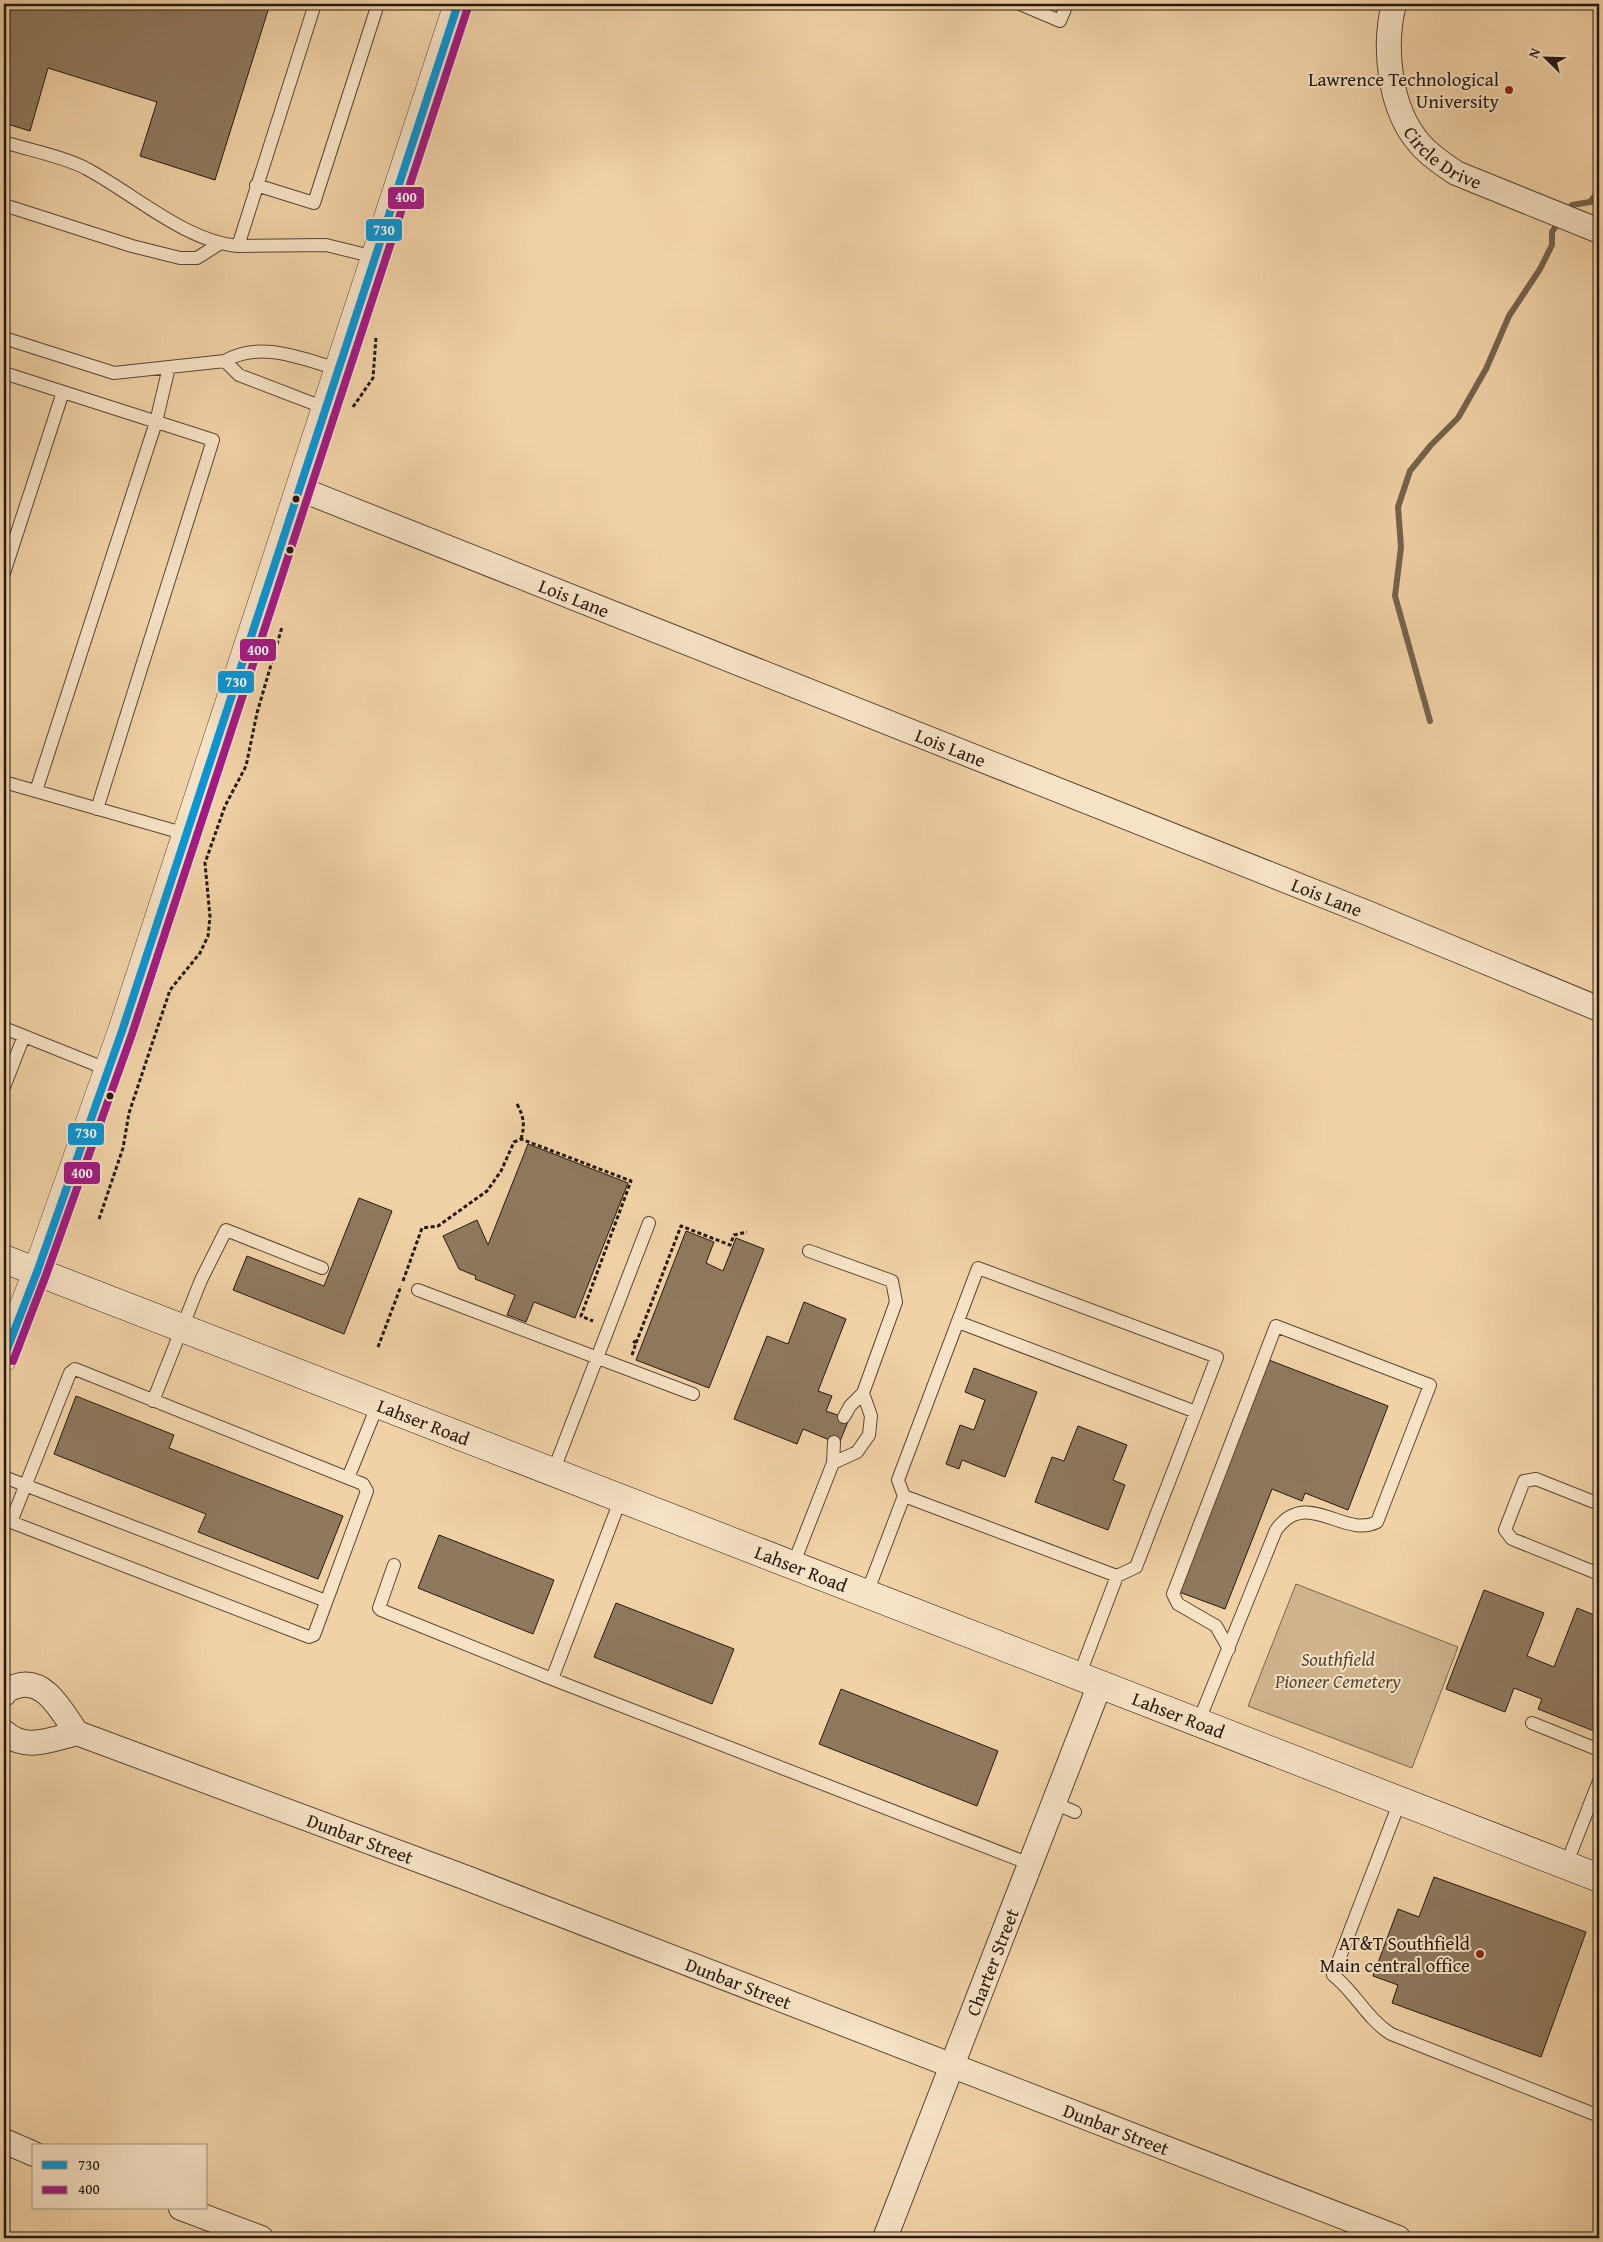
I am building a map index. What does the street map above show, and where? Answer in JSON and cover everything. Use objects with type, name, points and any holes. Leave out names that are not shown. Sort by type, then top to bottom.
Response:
[{"type":"main road","points":[[4,1357],[37,1272],[109,1070],[458,4]]},
{"type":"main road","name":"Lahser Road","points":[[4,1259],[180,1329],[793,1564],[1198,1724],[1599,1878]]},
{"type":"street","name":"Circle Drive","points":[[1394,4],[1389,48],[1390,70],[1396,95],[1406,121],[1419,143],[1456,173],[1599,231]]},
{"type":"street","name":"Lois Lane","points":[[300,489],[1365,912],[1599,1008]]},
{"type":"street","name":"Charter Street","points":[[885,2238],[1054,1803],[1089,1680]]},
{"type":"street","points":[[4,1694],[6,1690],[19,1685],[34,1686],[44,1690],[54,1700],[77,1733],[40,1743],[25,1743],[14,1741],[4,1732]]},
{"type":"street","name":"Dunbar Street","points":[[77,1733],[464,1877],[1398,2238]]},
{"type":"street","points":[[4,2142],[32,2153]]},
{"type":"street","points":[[186,2210],[261,2238]]},
{"type":"lane","points":[[238,246],[315,4]]},
{"type":"lane","points":[[256,185],[314,203],[378,4]]},
{"type":"lane","points":[[1020,4],[1060,21],[1067,4]]},
{"type":"lane","points":[[4,142],[85,168],[190,231],[219,244],[238,246],[326,246],[375,256]]},
{"type":"lane","points":[[4,204],[132,246],[180,258],[197,258],[219,244]]},
{"type":"lane","points":[[4,338],[114,373],[225,361],[235,355],[256,351],[275,352],[338,370]]},
{"type":"lane","points":[[225,361],[239,375],[326,408]]},
{"type":"lane","points":[[36,792],[156,422],[169,367]]},
{"type":"lane","points":[[4,373],[213,440],[97,809]]},
{"type":"lane","points":[[4,573],[63,392]]},
{"type":"lane","points":[[4,782],[186,834]]},
{"type":"lane","points":[[4,1028],[109,1070]]},
{"type":"lane","points":[[4,1084],[24,1036]]},
{"type":"lane","points":[[553,1472],[649,1223]]},
{"type":"lane","points":[[153,1401],[180,1329],[211,1257],[226,1230],[322,1268]]},
{"type":"lane","points":[[809,1251],[892,1281],[896,1302],[863,1392],[850,1406],[844,1417]]},
{"type":"lane","points":[[866,1593],[904,1496],[898,1480],[978,1268],[1217,1358],[1136,1567],[1117,1576],[904,1496]]},
{"type":"lane","points":[[418,1290],[692,1394]]},
{"type":"lane","points":[[958,1322],[1196,1412]]},
{"type":"lane","points":[[1198,1724],[1229,1649],[1276,1530],[1281,1523],[1299,1513],[1310,1512],[1363,1526],[1377,1522],[1430,1385],[1276,1326],[1174,1588],[1174,1599],[1178,1604],[1216,1626],[1229,1649]]},
{"type":"lane","points":[[75,1369],[153,1401],[363,1484],[366,1491],[314,1635],[309,1637],[290,1630],[11,1522],[70,1373],[75,1369]]},
{"type":"lane","points":[[833,1463],[857,1452],[869,1435],[871,1416],[863,1392]]},
{"type":"lane","points":[[348,1478],[378,1404]]},
{"type":"lane","points":[[793,1564],[833,1463],[834,1442]]},
{"type":"lane","points":[[4,1477],[326,1601]]},
{"type":"lane","points":[[1599,1504],[1536,1479],[1524,1480],[1505,1530],[1512,1539],[1599,1574]]},
{"type":"lane","points":[[552,1678],[621,1498]]},
{"type":"lane","points":[[394,1565],[378,1608],[381,1610],[1030,1864]]},
{"type":"lane","points":[[1089,1680],[1117,1576]]},
{"type":"lane","points":[[1532,1723],[1599,1750]]},
{"type":"lane","points":[[1566,1865],[1599,1782]]},
{"type":"lane","points":[[1400,1801],[1333,1975],[1343,1982],[1379,2026],[1391,2034],[1599,2116]]},
{"type":"lane","points":[[1054,1803],[1075,1812]]},
{"type":"path","points":[[99,1218],[123,1148],[129,1113],[170,990],[200,953],[208,936],[210,917],[205,863],[225,806],[248,760],[257,712],[283,622]]},
{"type":"path","points":[[517,1104],[523,1115],[524,1128],[521,1139]]},
{"type":"path","points":[[378,1347],[422,1228],[438,1226],[487,1191],[501,1171],[514,1142],[521,1139],[631,1181],[581,1316],[598,1323]]},
{"type":"path","points":[[636,1343],[681,1226],[730,1245],[734,1235],[748,1232]]},
{"type":"green space","name":"Southfield Pioneer Cemetery","points":[[1296,1584],[1458,1647],[1412,1768],[1248,1706]]},
{"type":"building","points":[[4,4],[270,4],[215,180],[140,156],[157,102],[48,68],[30,131],[4,123]]},
{"type":"building","points":[[528,1144],[628,1183],[575,1318],[534,1302],[526,1322],[507,1315],[515,1295],[475,1279],[476,1276],[459,1269],[443,1236],[477,1220],[488,1245]]},
{"type":"building","points":[[359,1198],[392,1211],[344,1334],[233,1290],[247,1256],[324,1286]]},
{"type":"building","points":[[686,1231],[714,1242],[706,1263],[723,1271],[736,1238],[764,1249],[709,1388],[636,1360]]},
{"type":"building","points":[[804,1302],[846,1319],[818,1391],[832,1396],[826,1411],[849,1419],[839,1444],[803,1429],[797,1444],[734,1419],[767,1336],[788,1344]]},
{"type":"building","points":[[1269,1360],[1388,1406],[1348,1510],[1305,1493],[1302,1501],[1272,1489],[1225,1609],[1179,1592]]},
{"type":"building","points":[[974,1368],[1037,1392],[1005,1477],[962,1460],[959,1469],[946,1464],[960,1425],[974,1430],[985,1400],[965,1392]]},
{"type":"building","points":[[76,1396],[174,1435],[169,1448],[343,1516],[318,1579],[198,1532],[206,1514],[54,1454]]},
{"type":"building","points":[[1078,1426],[1127,1445],[1113,1480],[1125,1485],[1108,1530],[1035,1502],[1052,1457],[1064,1461]]},
{"type":"building","points":[[439,1535],[554,1580],[533,1634],[418,1588]]},
{"type":"building","points":[[1484,1590],[1544,1613],[1527,1656],[1554,1667],[1577,1608],[1599,1617],[1599,1733],[1538,1709],[1542,1699],[1514,1688],[1505,1712],[1446,1689]]},
{"type":"building","points":[[616,1603],[734,1649],[712,1704],[594,1657]]},
{"type":"building","points":[[841,1689],[998,1751],[977,1806],[819,1744]]},
{"type":"building","name":"AT&T Southfield Main central office","points":[[1434,1877],[1586,1932],[1541,2057],[1392,2003],[1398,1985],[1373,1976],[1398,1909],[1419,1917]]},
{"type":"waterway","points":[[1565,212],[1572,205],[1590,202],[1599,191]]},
{"type":"waterway","points":[[1430,721],[1395,596],[1401,547],[1398,507],[1410,471],[1431,445],[1458,418],[1486,369],[1509,316],[1540,269],[1552,245],[1552,232],[1560,220]]},
{"type":"transit line","name":"730","points":[[4,1357],[37,1272],[122,1031],[458,4]]},
{"type":"transit line","name":"400","points":[[13,1361],[46,1275],[132,1034],[468,7]]},
{"type":"place","name":"Lawrence Technological University","points":[[1509,90]]},
{"type":"place","name":"AT&T Southfield Main central office","points":[[1480,1954]]}]
